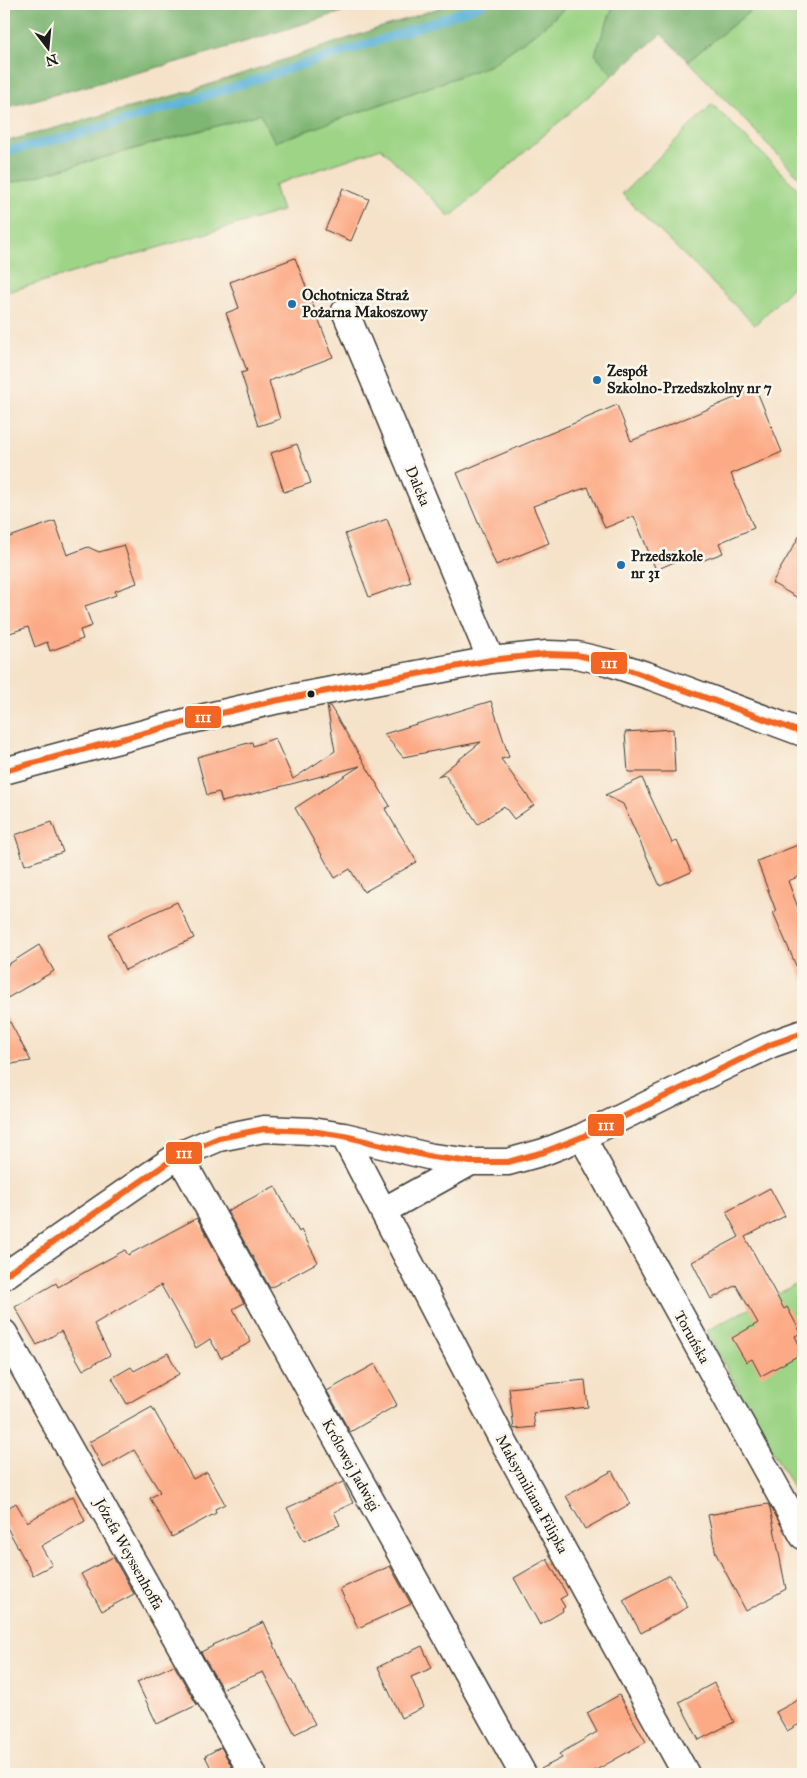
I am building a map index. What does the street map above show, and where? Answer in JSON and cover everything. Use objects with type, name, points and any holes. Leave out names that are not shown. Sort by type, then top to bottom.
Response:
[{"type":"street","name":"Daleka","points":[[345,311],[490,660]]},
{"type":"street","points":[[4,771],[196,719],[274,701],[490,660],[547,654],[577,655],[606,662],[803,733]]},
{"type":"street","points":[[4,1276],[179,1155],[219,1138],[264,1129],[310,1131],[344,1136],[432,1157],[471,1162],[508,1162],[544,1152],[582,1137],[772,1044],[803,1033]]},
{"type":"street","name":"Maksymiliana Filipka","points":[[344,1136],[502,1439],[686,1774]]},
{"type":"street","name":"Toruńska","points":[[582,1137],[803,1536]]},
{"type":"street","name":"Królowej Jadwigi","points":[[179,1155],[522,1774]]},
{"type":"street","points":[[383,1211],[471,1162]]},
{"type":"street","name":"Józefa Weyssenhoffa","points":[[4,1333],[253,1774]]},
{"type":"green space","points":[[4,4],[368,4],[189,59],[4,108]]},
{"type":"green space","points":[[451,4],[569,4],[546,25],[491,65],[275,142],[260,114],[4,185],[4,142],[187,92]]},
{"type":"green space","points":[[569,4],[614,4],[595,54],[613,75],[450,217],[381,148],[274,185],[282,211],[4,293],[4,185],[260,114],[275,142],[491,65],[546,25]]},
{"type":"green space","points":[[614,4],[759,4],[688,61],[661,34],[613,75],[595,54]]},
{"type":"green space","points":[[759,4],[803,4],[803,181],[688,61]]},
{"type":"green space","points":[[712,104],[803,194],[803,277],[755,325],[622,194]]},
{"type":"green space","points":[[803,1281],[803,1506],[706,1331]]},
{"type":"building","points":[[343,188],[369,199],[351,241],[325,230]]},
{"type":"building","points":[[295,258],[333,357],[269,381],[280,419],[258,426],[241,373],[247,371],[226,313],[239,308],[230,282]]},
{"type":"building","points":[[756,389],[782,452],[731,474],[754,528],[719,543],[723,553],[696,563],[692,554],[656,570],[634,516],[605,528],[588,487],[533,506],[549,543],[496,565],[457,473],[617,405],[631,441]]},
{"type":"building","points":[[297,444],[311,483],[284,492],[271,453]]},
{"type":"building","points":[[387,519],[411,582],[369,597],[345,534]]},
{"type":"building","points":[[55,521],[67,555],[88,547],[99,552],[124,545],[137,583],[115,591],[116,595],[85,606],[92,626],[80,630],[83,639],[50,651],[47,642],[35,647],[28,627],[4,635],[4,539]]},
{"type":"building","points":[[803,530],[803,601],[772,583]]},
{"type":"building","points":[[491,701],[509,757],[501,759],[534,805],[514,819],[504,806],[478,824],[445,775],[437,777],[481,742],[403,757],[384,734]]},
{"type":"building","points":[[327,706],[330,706],[390,806],[385,809],[417,862],[364,892],[350,869],[335,878],[295,808],[360,766],[222,802],[219,792],[207,795],[197,757],[252,742],[253,746],[275,738],[293,779],[335,751]]},
{"type":"building","points":[[673,729],[675,772],[628,772],[625,732]]},
{"type":"building","points":[[642,778],[672,843],[677,841],[691,872],[660,886],[623,804],[605,795]]},
{"type":"building","points":[[52,822],[63,852],[25,865],[15,835]]},
{"type":"building","points":[[803,843],[803,875],[788,881],[803,921],[803,982],[773,912],[776,911],[757,861]]},
{"type":"building","points":[[177,902],[194,938],[125,970],[108,934]]},
{"type":"building","points":[[39,945],[54,971],[4,1000],[4,967]]},
{"type":"building","points":[[4,1011],[31,1061],[4,1065]]},
{"type":"building","points":[[275,1186],[299,1232],[301,1230],[318,1262],[270,1288],[227,1211]]},
{"type":"building","points":[[770,1188],[785,1216],[745,1237],[784,1309],[787,1307],[801,1333],[795,1336],[803,1353],[761,1376],[752,1359],[746,1362],[732,1338],[758,1323],[736,1285],[711,1299],[692,1262],[739,1237],[726,1212]]},
{"type":"building","points":[[197,1218],[244,1303],[233,1309],[251,1342],[221,1358],[210,1339],[196,1348],[161,1285],[94,1324],[110,1355],[83,1370],[61,1331],[37,1345],[15,1307],[56,1283],[58,1287],[125,1250],[128,1255]]},
{"type":"building","points":[[168,1353],[179,1374],[127,1404],[112,1378],[131,1367],[134,1371]]},
{"type":"building","points":[[375,1364],[397,1405],[350,1432],[327,1391]]},
{"type":"building","points":[[585,1380],[588,1407],[533,1413],[535,1427],[514,1429],[509,1388]]},
{"type":"building","points":[[152,1407],[193,1479],[207,1472],[225,1504],[215,1509],[216,1513],[172,1537],[150,1498],[160,1492],[134,1450],[103,1468],[89,1442]]},
{"type":"building","points":[[612,1471],[630,1504],[585,1529],[566,1496]]},
{"type":"building","points":[[343,1482],[353,1503],[334,1512],[340,1525],[304,1541],[287,1508]]},
{"type":"building","points":[[73,1496],[85,1521],[41,1546],[52,1565],[33,1575],[4,1522],[4,1510],[16,1503],[27,1522]]},
{"type":"building","points":[[768,1504],[786,1589],[746,1611],[716,1554],[708,1515]]},
{"type":"building","points":[[113,1557],[134,1594],[102,1611],[81,1574]]},
{"type":"building","points":[[547,1559],[567,1595],[560,1599],[565,1607],[562,1609],[563,1611],[540,1625],[514,1578]]},
{"type":"building","points":[[390,1566],[411,1604],[358,1628],[340,1589]]},
{"type":"building","points":[[670,1575],[688,1607],[641,1633],[623,1600]]},
{"type":"building","points":[[264,1622],[282,1663],[315,1724],[295,1734],[263,1672],[222,1689],[201,1652],[212,1645]]},
{"type":"building","points":[[422,1646],[432,1668],[411,1677],[424,1707],[401,1718],[378,1667]]},
{"type":"building","points":[[174,1665],[197,1705],[157,1724],[137,1682]]},
{"type":"building","points":[[714,1683],[734,1722],[699,1740],[679,1702]]},
{"type":"building","points":[[619,1695],[646,1742],[589,1774],[538,1774],[537,1771],[562,1758],[559,1754],[597,1732],[587,1713]]},
{"type":"building","points":[[803,1697],[803,1722],[787,1731],[776,1712]]},
{"type":"building","points":[[221,1747],[232,1767],[219,1774],[214,1774],[205,1756]]},
{"type":"waterway","points":[[4,152],[40,144],[183,103],[411,30],[483,4]]},
{"type":"transit line","name":"111","points":[[4,771],[196,719],[274,701],[491,660],[547,654],[577,655],[607,662],[803,733]]},
{"type":"transit line","name":"111","points":[[4,1276],[179,1155],[219,1138],[264,1129],[311,1131],[344,1136],[432,1157],[471,1162],[508,1162],[544,1152],[582,1137],[772,1044],[803,1033]]},
{"type":"place","name":"Ochotnicza Straż Pożarna Makoszowy","points":[[292,304]]},
{"type":"place","name":"Zespół Szkolno-Przedszkolny nr 7","points":[[597,380]]},
{"type":"place","name":"Przedszkole nr 31","points":[[621,565]]}]
